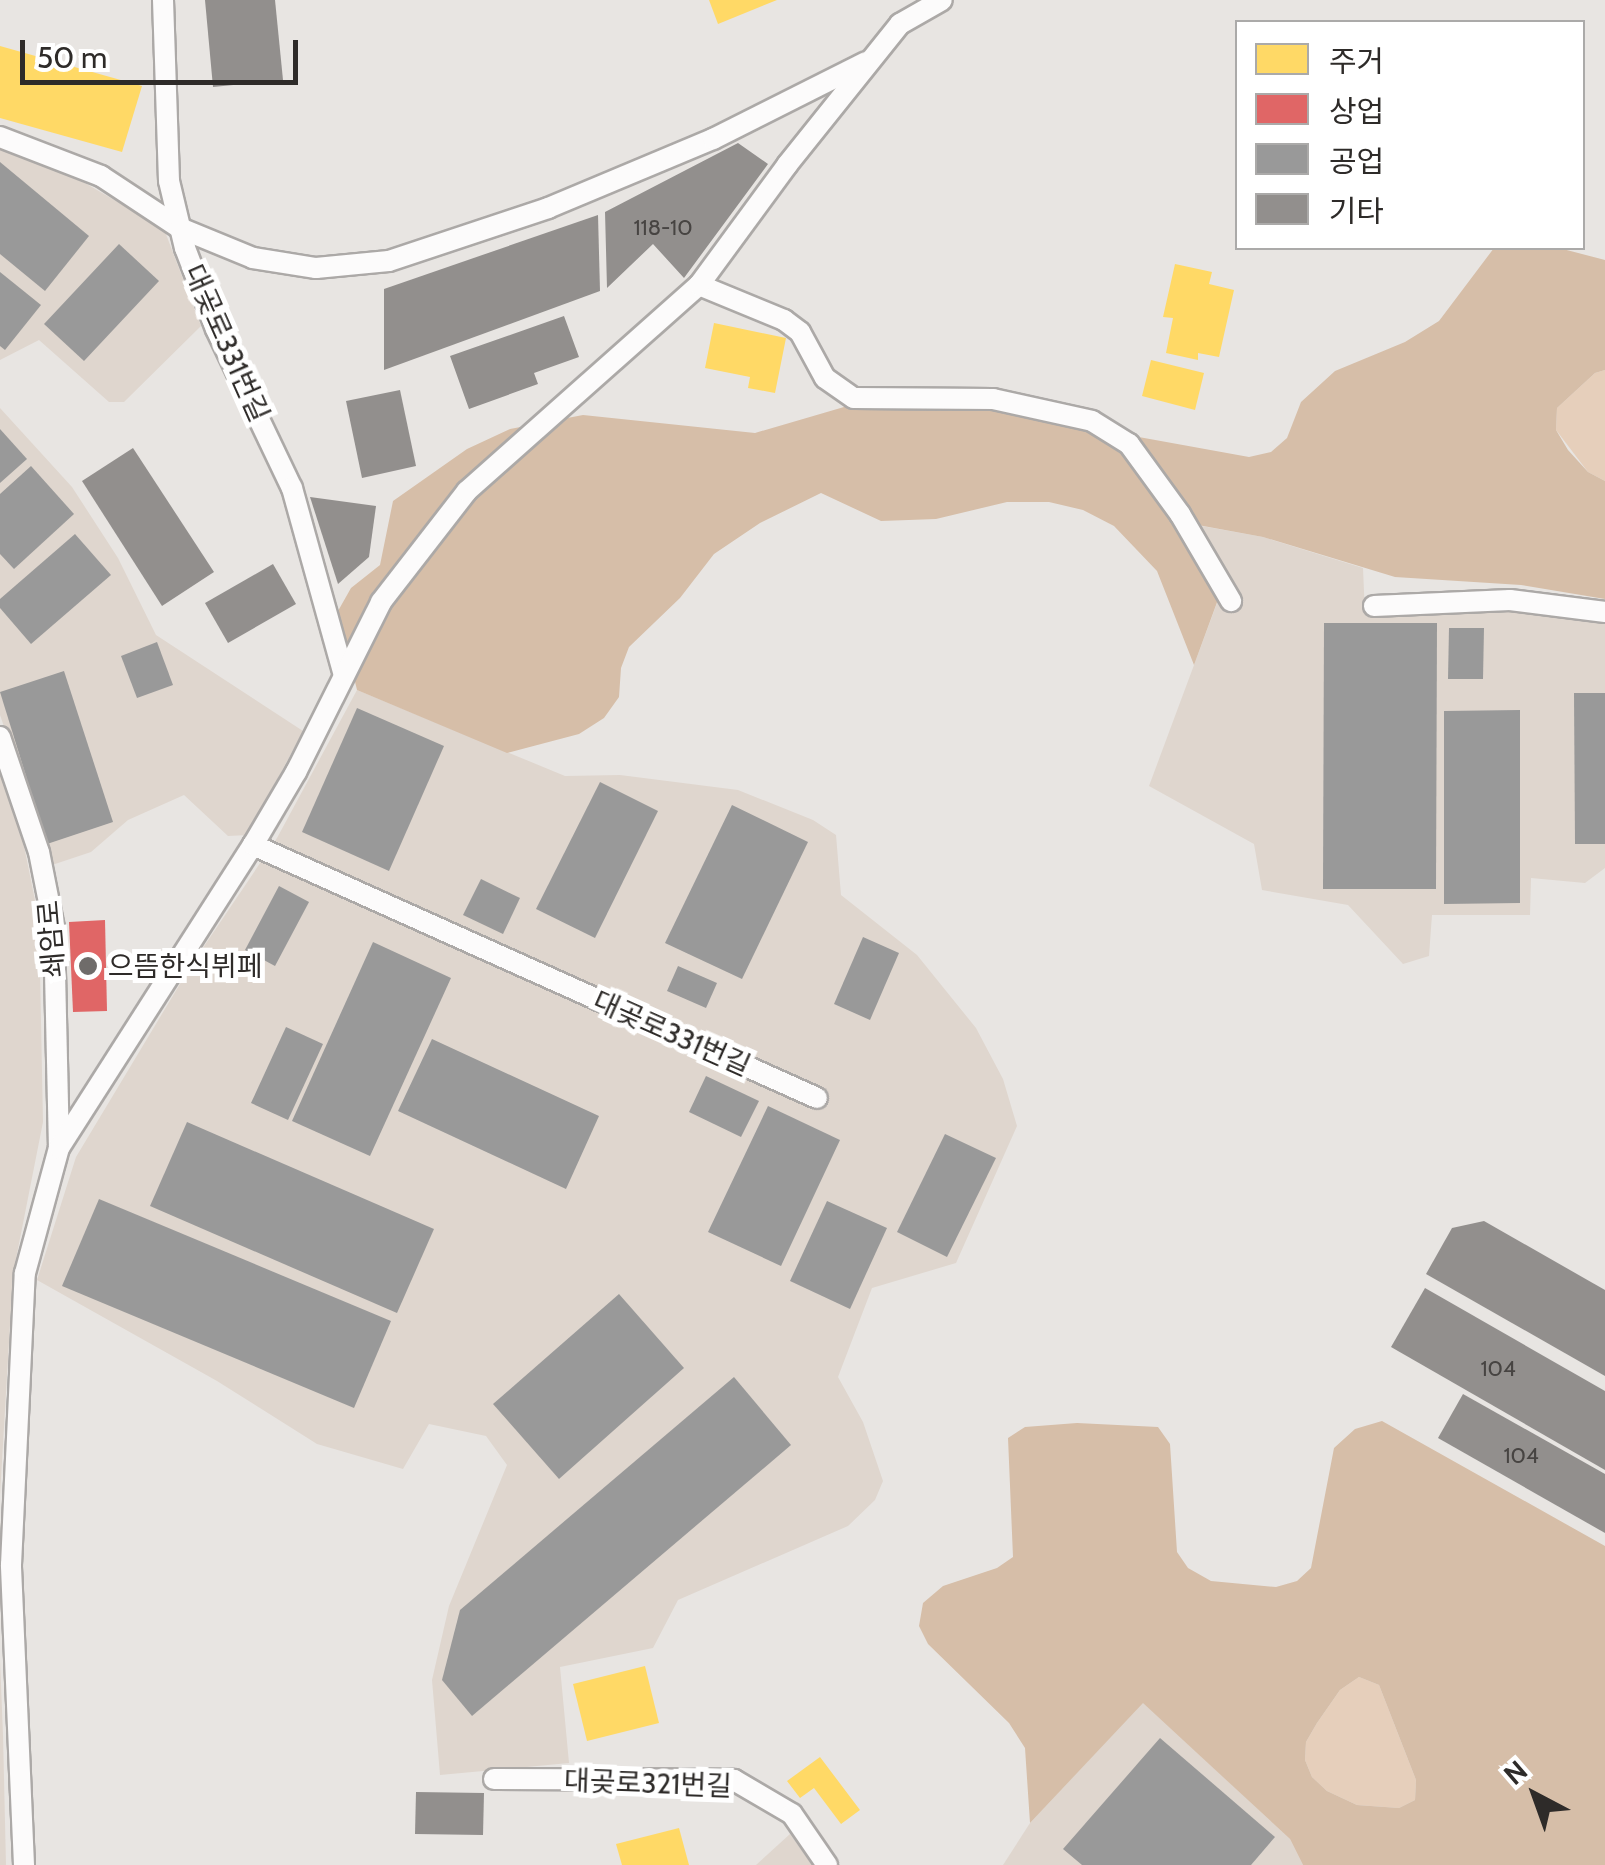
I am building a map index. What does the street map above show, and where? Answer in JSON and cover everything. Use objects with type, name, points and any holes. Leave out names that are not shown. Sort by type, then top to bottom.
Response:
[{"type":"lane","name":"대곶로331번길","points":[[163,0],[169,180],[180,228],[216,329],[292,488],[344,675]]},
{"type":"lane","points":[[24,1865],[10,1565],[25,1273],[58,1148],[253,845],[381,602],[468,491],[698,285],[900,24],[942,0]]},
{"type":"lane","points":[[0,137],[101,176],[180,228],[253,258],[316,268],[389,261],[603,185],[713,139],[872,59]]},
{"type":"lane","points":[[698,285],[784,320],[800,332],[825,378],[854,398],[993,399],[1092,421],[1130,444],[1180,514],[1231,601]]},
{"type":"lane","points":[[1374,606],[1510,600],[1605,612]]},
{"type":"lane","name":"쇄암로","points":[[0,737],[40,852],[54,928],[58,1148]]},
{"type":"lane","name":"대곶로331번길","points":[[253,845],[817,1098]]},
{"type":"lane","name":"대곶로321번길","points":[[494,1779],[734,1780],[792,1814],[827,1865]]},
{"type":"shaded area","points":[[0,148],[85,183],[164,229],[201,326],[124,402],[109,402],[39,340],[0,360]]},
{"type":"shaded area","points":[[1492,250],[1567,250],[1605,260],[1605,370],[1595,373],[1557,408],[1556,430],[1588,472],[1605,481],[1605,599],[1521,585],[1395,577],[1263,537],[1187,523],[1223,586],[1194,665],[1157,571],[1114,526],[1083,510],[1049,502],[1007,502],[936,519],[881,521],[821,493],[760,523],[714,554],[680,598],[629,647],[621,668],[619,697],[604,718],[579,734],[507,753],[357,690],[338,611],[351,588],[380,565],[393,501],[467,449],[510,429],[583,415],[755,433],[844,407],[886,406],[995,411],[1249,457],[1271,452],[1287,438],[1301,402],[1335,371],[1405,342],[1439,321]]},
{"type":"shaded area","points":[[1605,370],[1605,481],[1588,472],[1556,430],[1557,408],[1595,373]]},
{"type":"shaded area","points":[[0,408],[72,487],[118,558],[156,635],[303,731],[248,835],[228,836],[184,795],[128,820],[91,852],[52,865],[0,715]]},
{"type":"shaded area","points":[[1185,523],[1263,537],[1363,568],[1365,615],[1512,611],[1605,624],[1605,868],[1585,883],[1531,878],[1530,915],[1432,915],[1429,956],[1403,964],[1348,905],[1262,890],[1254,844],[1149,786],[1223,587]]},
{"type":"shaded area","points":[[357,690],[565,776],[620,775],[738,790],[813,820],[836,835],[841,895],[917,955],[976,1028],[1003,1079],[1017,1126],[956,1263],[872,1288],[838,1377],[863,1422],[883,1481],[875,1500],[848,1526],[678,1600],[653,1648],[560,1667],[569,1763],[440,1775],[432,1680],[449,1606],[507,1465],[486,1436],[429,1424],[403,1469],[317,1444],[217,1381],[37,1280],[76,1157],[192,964],[277,838]]},
{"type":"shaded area","points":[[0,775],[23,841],[39,920],[43,1122],[13,1274],[0,1495]]},
{"type":"shaded area","points":[[1382,1421],[1605,1546],[1605,1865],[1303,1865],[1290,1839],[1143,1703],[1030,1823],[1025,1748],[1009,1723],[928,1644],[919,1626],[923,1603],[943,1586],[997,1568],[1013,1557],[1008,1438],[1025,1427],[1077,1423],[1158,1427],[1170,1444],[1177,1552],[1188,1568],[1211,1581],[1276,1587],[1297,1581],[1311,1568],[1334,1448],[1355,1429]],"holes":[[[1359,1677],[1379,1685],[1416,1780],[1415,1800],[1399,1808],[1357,1805],[1327,1791],[1312,1777],[1305,1760],[1306,1742],[1340,1690]]]},
{"type":"shaded area","points":[[0,1660],[3,1735],[6,1865],[0,1865]]},
{"type":"shaded area","points":[[1359,1677],[1379,1685],[1416,1780],[1415,1800],[1399,1808],[1357,1805],[1327,1791],[1312,1777],[1305,1760],[1306,1742],[1317,1723],[1340,1690]]},
{"type":"shaded area","points":[[1143,1702],[1290,1839],[1303,1865],[1003,1865],[1030,1823]]},
{"type":"shaded area","points":[[790,1834],[812,1865],[756,1865]]},
{"type":"building: 주거","points":[[709,0],[777,0],[718,24]]},
{"type":"building: 주거","points":[[0,46],[142,86],[122,152],[0,118]]},
{"type":"building: 주거","points":[[1175,264],[1212,272],[1209,284],[1234,290],[1219,357],[1198,353],[1198,360],[1166,353],[1173,318],[1163,317]]},
{"type":"building: 주거","points":[[714,323],[786,338],[775,393],[748,388],[750,377],[705,368]]},
{"type":"building: 주거","points":[[1151,360],[1204,373],[1195,410],[1142,396]]},
{"type":"building: 주거","points":[[645,1666],[659,1723],[587,1741],[573,1684]]},
{"type":"building: 주거","points":[[820,1757],[860,1810],[841,1824],[814,1788],[800,1798],[787,1781]]},
{"type":"building: 주거","points":[[679,1828],[689,1865],[622,1865],[616,1844]]},
{"type":"building: 상업","name":"으뜸한식뷔페","points":[[105,920],[107,1011],[73,1012],[69,922]]},
{"type":"building: 공업","points":[[0,162],[89,236],[45,291],[0,254]]},
{"type":"building: 공업","points":[[119,244],[159,281],[84,361],[44,324]]},
{"type":"building: 공업","points":[[0,272],[41,305],[5,350],[0,346]]},
{"type":"building: 공업","points":[[0,429],[27,459],[0,483]]},
{"type":"building: 공업","points":[[31,466],[74,514],[14,569],[0,554],[0,494]]},
{"type":"building: 공업","points":[[75,534],[111,575],[31,644],[0,608],[0,599]]},
{"type":"building: 공업","points":[[1324,623],[1437,623],[1436,889],[1323,889]]},
{"type":"building: 공업","points":[[1449,628],[1484,628],[1483,679],[1448,679]]},
{"type":"building: 공업","points":[[157,642],[173,685],[137,698],[121,656]]},
{"type":"building: 공업","points":[[64,671],[113,822],[47,844],[0,692]]},
{"type":"building: 공업","points":[[1574,693],[1605,693],[1605,844],[1575,844]]},
{"type":"building: 공업","points":[[357,708],[444,746],[389,871],[302,832]]},
{"type":"building: 공업","points":[[1520,710],[1520,903],[1444,904],[1444,711]]},
{"type":"building: 공업","points":[[600,782],[658,811],[595,938],[536,909]]},
{"type":"building: 공업","points":[[732,805],[808,842],[742,979],[665,943]]},
{"type":"building: 공업","points":[[481,879],[520,898],[503,934],[463,915]]},
{"type":"building: 공업","points":[[279,886],[309,902],[275,966],[245,950]]},
{"type":"building: 공업","points":[[863,937],[899,953],[870,1020],[834,1004]]},
{"type":"building: 공업","points":[[373,942],[451,978],[370,1156],[292,1121]]},
{"type":"building: 공업","points":[[678,966],[717,983],[706,1008],[667,991]]},
{"type":"building: 공업","points":[[286,1027],[323,1044],[288,1120],[251,1103]]},
{"type":"building: 공업","points":[[432,1039],[599,1116],[566,1189],[398,1111]]},
{"type":"building: 공업","points":[[706,1076],[759,1101],[741,1137],[689,1112]]},
{"type":"building: 공업","points":[[768,1106],[840,1140],[781,1266],[708,1232]]},
{"type":"building: 공업","points":[[187,1122],[434,1229],[397,1313],[150,1206]]},
{"type":"building: 공업","points":[[945,1134],[996,1158],[947,1257],[897,1232]]},
{"type":"building: 공업","points":[[99,1199],[391,1321],[354,1408],[62,1286]]},
{"type":"building: 공업","points":[[827,1201],[887,1228],[850,1309],[790,1281]]},
{"type":"building: 공업","points":[[619,1294],[684,1368],[559,1479],[493,1404]]},
{"type":"building: 공업","points":[[734,1377],[791,1445],[472,1716],[442,1680],[460,1610]]},
{"type":"building: 공업","points":[[1160,1738],[1275,1837],[1251,1865],[1082,1865],[1063,1849]]},
{"type":"building: 기타","points":[[205,0],[275,0],[283,80],[213,87]]},
{"type":"building: 기타","points":[[738,143],[768,164],[684,278],[653,244],[607,288],[605,212]]},
{"type":"building: 기타","points":[[598,215],[600,291],[384,370],[384,289]]},
{"type":"building: 기타","points":[[564,316],[579,357],[534,373],[538,384],[469,409],[450,356]]},
{"type":"building: 기타","points":[[400,390],[416,466],[362,478],[346,401]]},
{"type":"building: 기타","points":[[133,448],[214,572],[162,606],[82,481]]},
{"type":"building: 기타","points":[[310,497],[376,506],[369,557],[338,584]]},
{"type":"building: 기타","points":[[273,564],[296,604],[228,643],[205,603]]},
{"type":"building: 기타","points":[[1484,1221],[1605,1290],[1605,1376],[1426,1274],[1452,1228]]},
{"type":"building: 기타","points":[[1425,1288],[1605,1391],[1605,1470],[1391,1347]]},
{"type":"building: 기타","points":[[1463,1394],[1605,1474],[1605,1533],[1438,1438]]},
{"type":"building: 기타","points":[[416,1792],[484,1793],[483,1835],[415,1834]]},
{"type":"place","name":"으뜸한식뷔페","points":[[88,966]]}]
